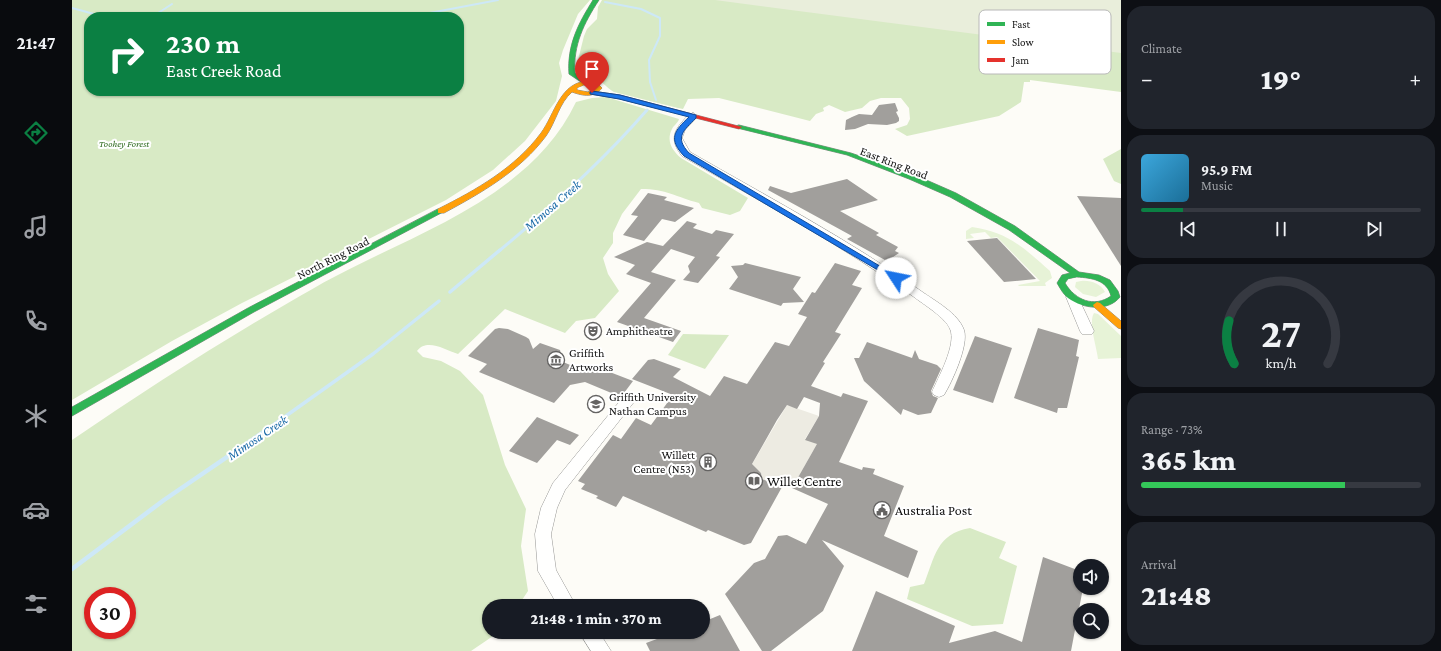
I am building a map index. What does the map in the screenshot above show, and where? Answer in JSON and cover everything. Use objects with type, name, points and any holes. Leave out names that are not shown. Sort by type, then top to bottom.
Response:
[{"type":"street","points":[[596,0],[574,38],[567,62],[567,78],[574,86],[575,91],[592,91],[693,116]]},
{"type":"street","points":[[570,54],[572,74],[584,82],[596,84],[592,91]]},
{"type":"street","points":[[574,86],[584,82]]},
{"type":"street","name":"North Ring Road","points":[[72,412],[213,331],[462,200],[515,163],[542,135],[565,95],[574,86]]},
{"type":"street","name":"North Ring Road","points":[[102,406],[180,356],[255,313],[458,206],[494,183],[519,164],[541,143],[555,125],[570,99],[592,91]]},
{"type":"street","points":[[693,116],[679,130],[677,137],[680,148],[686,154],[887,271],[933,306],[955,326],[958,330],[959,342],[939,392]]},
{"type":"street","name":"East Ring Road","points":[[693,116],[849,154],[916,178],[963,201],[1012,228],[1077,274]]},
{"type":"street","name":"East Ring Road","points":[[693,116],[845,157],[918,184],[958,204],[1002,229],[1065,276]]},
{"type":"street","points":[[1072,297],[1094,304],[1117,304],[1116,293],[1108,283],[1097,277],[1077,274],[1065,276],[1062,279],[1062,288],[1072,297],[1087,331],[1086,319],[1094,304]]},
{"type":"street","points":[[1094,304],[1121,326]]},
{"type":"street","points":[[563,599],[547,571],[543,534],[549,508],[559,487],[629,399]]},
{"type":"street","points":[[593,639],[602,651]]},
{"type":"green space","name":"Toohey Forest","points":[[72,0],[590,0],[578,14],[563,50],[559,63],[562,76],[556,101],[525,141],[493,170],[446,200],[242,303],[172,341],[72,400]]},
{"type":"green space","points":[[602,0],[799,0],[979,29],[979,74],[1111,74],[1111,49],[1121,51],[1121,92],[1030,80],[1030,82],[1024,82],[1021,102],[999,116],[907,136],[895,129],[907,125],[910,119],[909,108],[901,98],[881,98],[870,101],[862,108],[845,112],[829,105],[823,108],[824,111],[816,114],[810,121],[719,98],[688,99],[683,109],[614,92],[601,82],[579,73],[578,60],[584,36],[587,29],[597,19],[598,7]]},
{"type":"green space","points":[[715,0],[1121,0],[1121,53],[1111,52],[1111,10],[979,10],[979,34]]},
{"type":"green space","points":[[606,97],[679,119],[670,133],[671,145],[675,152],[681,158],[748,198],[740,211],[730,215],[702,208],[699,203],[664,192],[641,189],[622,214],[613,233],[613,243],[603,258],[608,274],[619,291],[595,318],[576,321],[565,333],[505,309],[458,354],[431,345],[421,347],[417,351],[423,357],[441,361],[460,371],[483,395],[505,465],[526,509],[521,546],[528,591],[523,599],[482,599],[482,639],[489,639],[471,651],[72,651],[72,440],[178,370],[288,303],[330,279],[438,226],[503,186],[532,162],[557,134],[576,102],[592,98]]},
{"type":"green space","points":[[1121,149],[1121,184],[1114,181],[1103,159]]},
{"type":"green space","points":[[972,227],[985,229],[1015,242],[1050,271],[1052,278],[1045,283],[1046,286],[1019,286],[1018,285],[1040,281],[997,237],[991,238],[985,232],[970,234],[974,238],[966,239],[966,231]]},
{"type":"green space","points":[[1081,281],[1094,283],[1100,286],[1105,292],[1096,297],[1083,294],[1075,287],[1076,282]]},
{"type":"green space","points":[[1094,313],[1098,314],[1121,336],[1121,358],[1098,359],[1092,329],[1092,317]]},
{"type":"green space","points":[[683,334],[729,335],[705,369],[668,355]]},
{"type":"green space","points":[[970,528],[1006,542],[999,558],[1017,566],[1003,624],[972,626],[907,599],[910,587],[924,584],[934,556],[943,541],[950,535]]},
{"type":"shaded area","points":[[787,405],[819,416],[805,439],[820,445],[813,451],[792,488],[787,486],[782,487],[762,479],[761,473],[751,466]]},
{"type":"building","points":[[895,103],[898,111],[896,112],[899,118],[899,121],[896,123],[887,125],[868,124],[855,129],[845,130],[846,120],[859,114],[872,115],[879,105]]},
{"type":"building","points":[[847,179],[878,200],[840,211],[879,233],[876,235],[898,247],[895,251],[899,253],[893,257],[885,260],[847,239],[852,236],[768,190],[770,186],[791,193]]},
{"type":"building","points":[[648,193],[667,197],[664,200],[694,208],[675,222],[662,219],[644,241],[623,235],[638,216],[631,215]]},
{"type":"building","points":[[1077,196],[1121,198],[1121,266],[1097,228]]},
{"type":"building","points":[[687,221],[697,224],[693,228],[712,234],[716,230],[734,234],[716,256],[720,257],[698,283],[683,280],[690,272],[688,266],[695,257],[671,249],[651,272],[676,280],[644,318],[681,331],[673,342],[617,322],[651,283],[626,274],[635,265],[614,257],[647,242],[663,246]]},
{"type":"building","points":[[997,238],[1036,279],[1004,282],[967,241]]},
{"type":"building","points":[[745,263],[801,277],[793,289],[804,302],[783,303],[781,306],[729,289],[738,277],[731,266],[743,265]]},
{"type":"building","points":[[835,263],[861,271],[852,285],[862,288],[835,332],[841,334],[823,362],[825,363],[811,386],[841,397],[843,393],[868,401],[839,462],[862,470],[863,467],[875,469],[873,474],[904,486],[884,536],[918,551],[908,578],[822,540],[844,566],[823,611],[771,651],[762,651],[725,594],[754,563],[765,559],[778,536],[787,535],[806,544],[828,504],[792,488],[817,444],[805,440],[819,416],[820,403],[804,397],[797,409],[787,405],[752,464],[761,473],[762,479],[782,487],[751,543],[744,545],[708,530],[706,532],[623,496],[616,507],[596,498],[598,496],[581,489],[585,484],[578,481],[613,435],[621,439],[636,418],[651,425],[673,395],[632,379],[648,360],[654,359],[681,369],[673,377],[710,396],[724,376],[747,384],[775,342],[789,346],[807,317],[798,314],[812,292],[815,293]]},
{"type":"building","points":[[1038,328],[1079,340],[1076,356],[1079,357],[1067,408],[1058,408],[1057,413],[1014,398]]},
{"type":"building","points":[[495,329],[508,329],[526,337],[529,339],[533,349],[540,343],[560,350],[563,362],[575,367],[589,364],[633,381],[621,397],[585,382],[570,385],[554,403],[479,372],[487,364],[468,356]]},
{"type":"building","points":[[975,336],[1012,348],[993,403],[953,390]]},
{"type":"building","points":[[867,342],[912,358],[915,350],[919,359],[937,365],[941,369],[931,391],[933,396],[938,398],[931,413],[918,415],[903,409],[901,415],[864,381],[854,358],[859,358]]},
{"type":"building","points":[[537,417],[579,435],[570,445],[557,440],[537,463],[509,451]]},
{"type":"building","points":[[1043,557],[1073,568],[1073,595],[1082,595],[1080,603],[1073,603],[1073,639],[1071,651],[852,651],[876,591],[955,626],[949,643],[995,631],[1022,642]]},
{"type":"building","points":[[720,615],[740,651],[650,651],[646,643],[657,639],[710,639],[710,619]]},
{"type":"waterway","points":[[435,12],[498,0]]},
{"type":"waterway","name":"Mimosa Creek","points":[[605,2],[641,9],[660,18],[660,36],[649,60],[650,82],[656,100]]},
{"type":"waterway","points":[[160,12],[172,4]]},
{"type":"waterway","points":[[72,8],[87,12]]},
{"type":"waterway","name":"Mimosa Creek","points":[[499,251],[576,184],[647,110],[646,111]]},
{"type":"waterway","name":"Mimosa Creek","points":[[450,292],[500,250]]},
{"type":"waterway","name":"Mimosa Creek","points":[[269,428],[373,354],[439,301]]},
{"type":"waterway","name":"Mimosa Creek","points":[[72,569],[164,500],[271,427]]},
{"type":"traffic: fast","points":[[584,82],[572,74],[572,53],[577,35],[585,17],[596,0]]},
{"type":"traffic: fast","points":[[739,127],[849,154],[912,177],[953,195],[1012,228],[1077,274]]},
{"type":"traffic: fast","points":[[72,412],[251,310],[441,211]]},
{"type":"traffic: fast","points":[[1077,274],[1096,277],[1107,282],[1111,286],[1116,297],[1109,302],[1094,305],[1086,304],[1071,296],[1061,283],[1065,277],[1077,274]]},
{"type":"traffic: slow","points":[[441,211],[483,188],[522,159],[543,135],[559,104],[572,89],[575,87],[582,83],[586,82],[593,83],[599,88],[597,91],[588,94],[575,91],[573,87]]},
{"type":"traffic: slow","points":[[1097,305],[1121,326]]},
{"type":"traffic: jam","points":[[592,93],[620,97],[739,127]]},
{"type":"place","name":"Amphitheatre","points":[[593,331]]},
{"type":"place","name":"Griffith Artworks","points":[[556,360]]},
{"type":"place","name":"Griffith University Nathan Campus","points":[[596,404]]},
{"type":"place","name":"Willett Centre (N53)","points":[[708,462]]},
{"type":"place","name":"Willet Centre","points":[[754,481]]},
{"type":"place","name":"Australia Post","points":[[882,510]]},
{"type":"route","points":[[592,93],[620,97],[693,116],[679,130],[677,137],[680,148],[686,154],[887,271],[896,278]]}]
